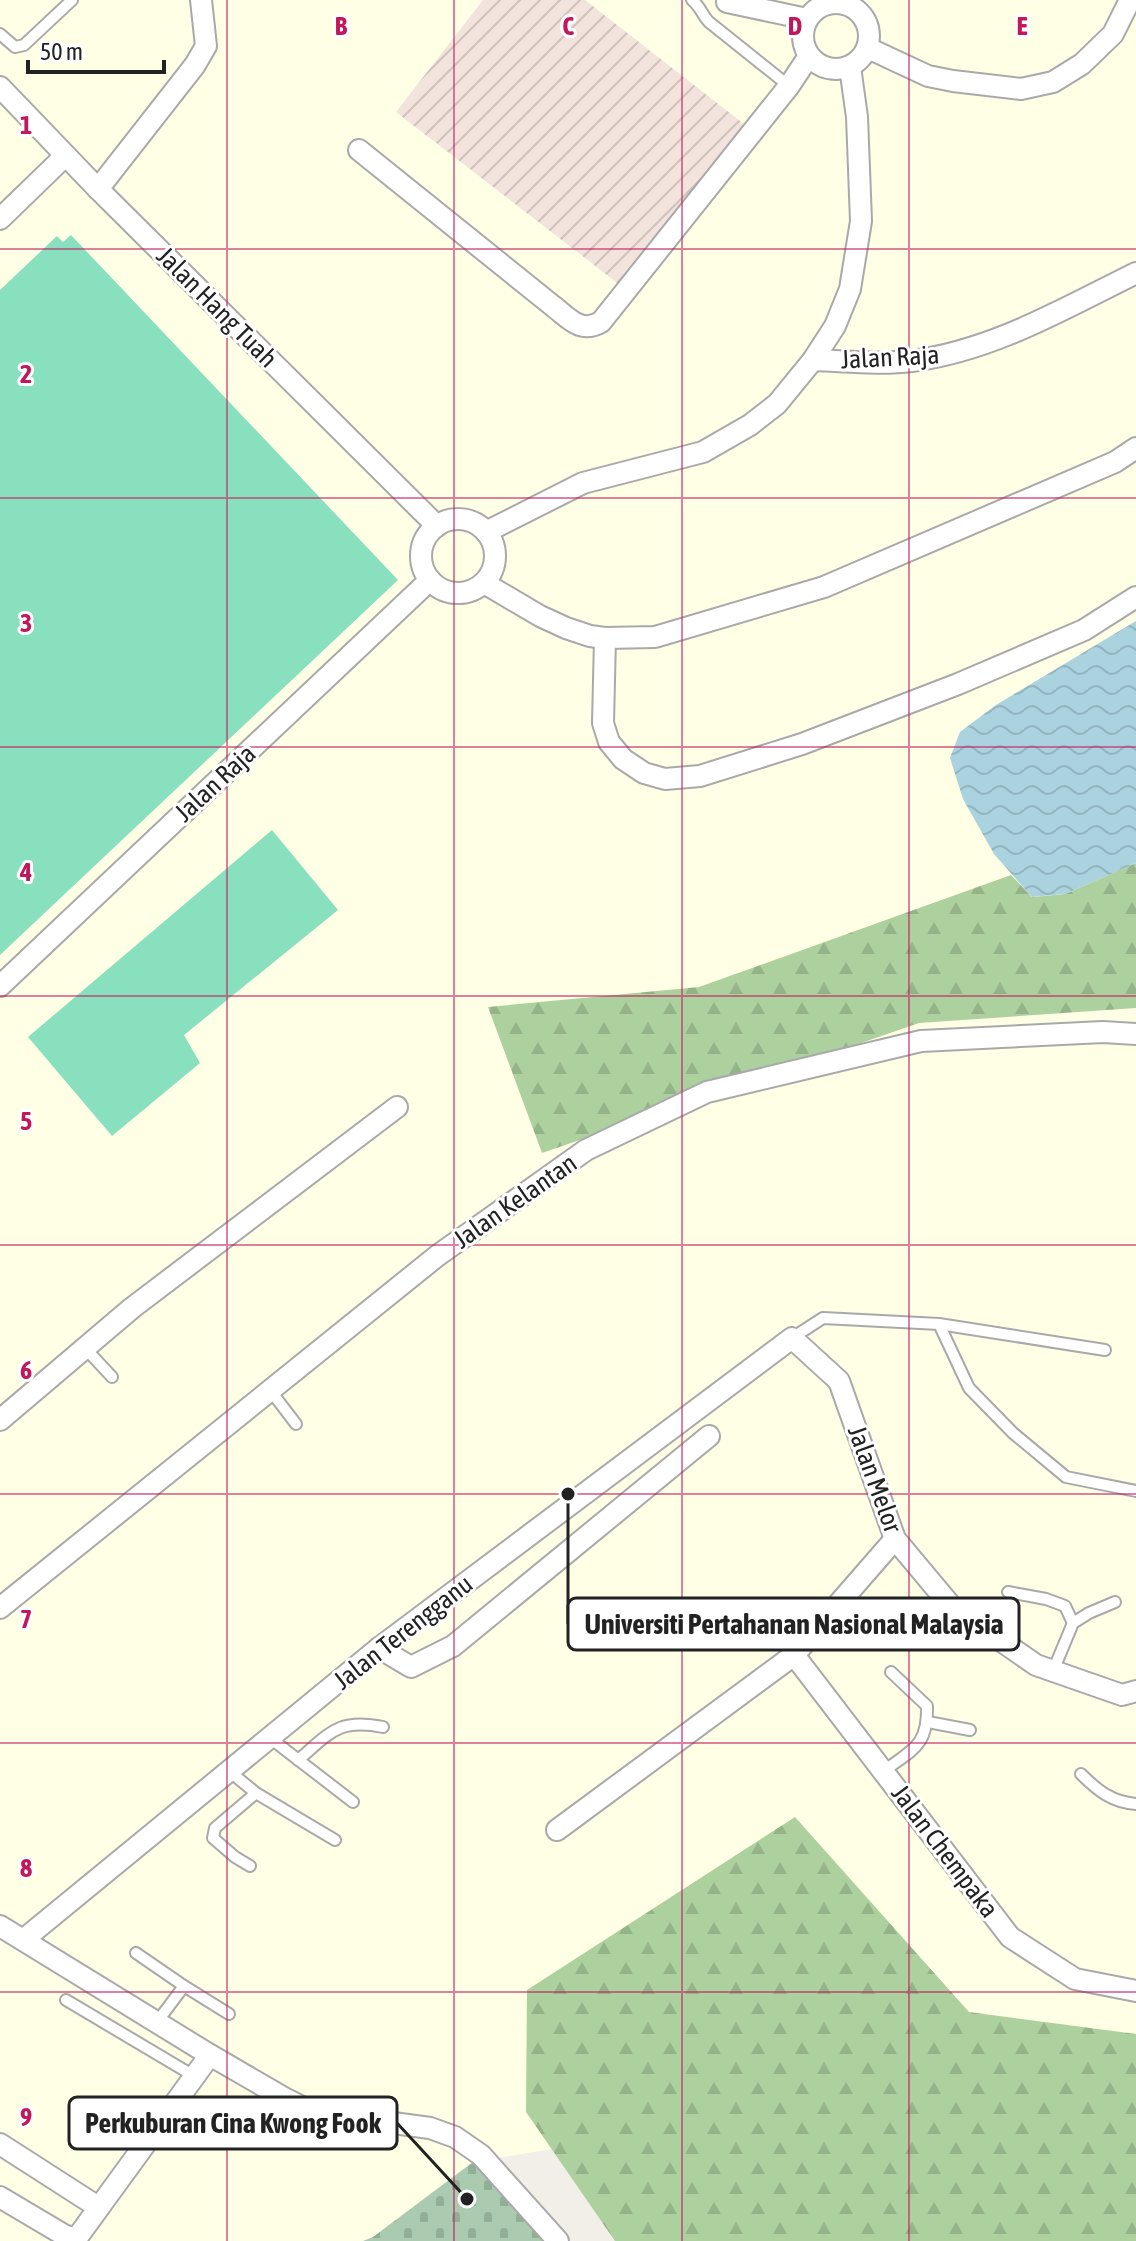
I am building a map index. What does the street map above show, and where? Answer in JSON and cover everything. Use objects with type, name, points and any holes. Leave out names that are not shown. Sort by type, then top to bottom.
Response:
[{"type":"street","points":[[98,189],[195,65],[206,46],[201,0]]},
{"type":"street","points":[[868,48],[928,76],[1021,89],[1053,82],[1082,64],[1113,34],[1130,0]]},
{"type":"street","points":[[836,1],[858,10],[869,29],[868,48],[859,61],[839,69],[817,64],[803,44],[807,19],[814,10],[836,1]]},
{"type":"street","points":[[727,2],[807,19]]},
{"type":"street","points":[[359,150],[580,327],[591,328],[601,322],[789,86],[809,56]]},
{"type":"street","points":[[813,360],[835,326],[850,289],[861,221],[857,117],[850,67]]},
{"type":"street","name":"Jalan Hang Tuah","points":[[0,87],[65,156],[437,526]]},
{"type":"street","points":[[0,219],[65,156]]},
{"type":"street","name":"Jalan Raja","points":[[486,532],[583,483],[703,452],[750,425],[777,404],[813,360],[909,361],[946,355],[1019,330],[1136,273]]},
{"type":"street","points":[[484,583],[540,616],[590,636],[655,637],[824,587],[1115,462],[1136,448]]},
{"type":"street","points":[[450,520],[463,520],[486,532],[495,553],[494,564],[484,583],[474,590],[462,593],[439,588],[423,569],[423,545],[428,534],[437,526],[450,520]]},
{"type":"street","name":"Jalan Raja","points":[[0,986],[430,580]]},
{"type":"street","points":[[605,638],[603,723],[609,742],[623,759],[644,773],[665,779],[700,776],[802,744],[958,684],[1084,630],[1136,597]]},
{"type":"street","name":"Jalan Kelantan","points":[[0,1608],[437,1256],[586,1150],[707,1092],[921,1041],[1103,1032],[1136,1034]]},
{"type":"street","points":[[0,1420],[132,1308],[397,1107]]},
{"type":"street","name":"Jalan Melor","points":[[792,1338],[839,1381],[895,1539],[951,1606],[1036,1665],[1122,1695],[1136,1691]]},
{"type":"street","name":"Jalan Terengganu","points":[[23,1940],[379,1648],[792,1338]]},
{"type":"street","points":[[379,1648],[411,1667],[453,1646],[709,1436]]},
{"type":"street","points":[[557,1830],[794,1655],[895,1539]]},
{"type":"street","name":"Jalan Chempaka","points":[[794,1655],[1010,1937],[1075,1979],[1136,1991]]},
{"type":"street","points":[[0,1926],[210,2055],[312,2112],[430,2128],[455,2137],[481,2155],[558,2241]]},
{"type":"street","points":[[0,2197],[72,2238],[79,2235],[210,2055]]},
{"type":"street","points":[[0,2144],[98,2207]]},
{"type":"lane","points":[[0,34],[15,47],[24,45],[72,0]]},
{"type":"lane","points":[[692,0],[702,9],[709,22],[789,86]]},
{"type":"lane","points":[[792,1338],[823,1318],[939,1324],[1105,1350]]},
{"type":"lane","points":[[939,1324],[969,1388],[1013,1433],[1066,1477],[1136,1491]]},
{"type":"lane","points":[[85,1348],[112,1377]]},
{"type":"lane","points":[[270,1390],[296,1424]]},
{"type":"lane","points":[[1008,1592],[1065,1606],[1073,1623]]},
{"type":"lane","points":[[1053,1671],[1073,1623],[1115,1602]]},
{"type":"lane","points":[[884,1771],[925,1736],[928,1722],[927,1706],[891,1672]]},
{"type":"lane","points":[[928,1722],[970,1730]]},
{"type":"lane","points":[[298,1760],[335,1729],[360,1723],[383,1727]]},
{"type":"lane","points":[[270,1738],[353,1802]]},
{"type":"lane","points":[[229,1771],[256,1793],[335,1840]]},
{"type":"lane","points":[[1081,1774],[1104,1796],[1136,1804]]},
{"type":"lane","points":[[250,1866],[213,1838],[215,1828],[256,1793]]},
{"type":"lane","points":[[136,1953],[229,2014]]},
{"type":"lane","points":[[157,2022],[184,1986]]},
{"type":"lane","points":[[66,2000],[194,2076]]},
{"type":"shaded area","points":[[0,0],[1136,0],[1136,621],[996,705],[960,732],[950,758],[1065,894],[1136,863],[1136,2152],[899,2091],[474,2162],[373,2237],[363,2241],[0,2241]]},
{"type":"shaded area","points":[[483,0],[585,0],[749,128],[625,289],[396,112]]},
{"type":"green space","points":[[71,235],[398,580],[0,955],[0,290],[57,236],[63,242]]},
{"type":"green space","points":[[272,830],[338,910],[184,1035],[200,1063],[112,1136],[28,1037]]},
{"type":"green space","points":[[1136,863],[1136,1008],[919,1023],[542,1153],[488,1007],[699,987],[1011,875],[1032,897],[1065,894]]},
{"type":"green space","points":[[795,1817],[969,2012],[1136,2034],[1136,2241],[615,2241],[526,2112],[527,1990]]},
{"type":"green space","points":[[473,2162],[551,2241],[363,2241],[373,2237]]},
{"type":"water","points":[[1136,621],[1136,863],[1065,894],[1032,897],[994,854],[963,799],[950,758],[960,732],[996,705]]},
{"type":"place","name":"Universiti Pertahanan Nasional Malaysia","points":[[568,1494]]},
{"type":"place","name":"Perkuburan Cina Kwong Fook","points":[[467,2199]]}]
